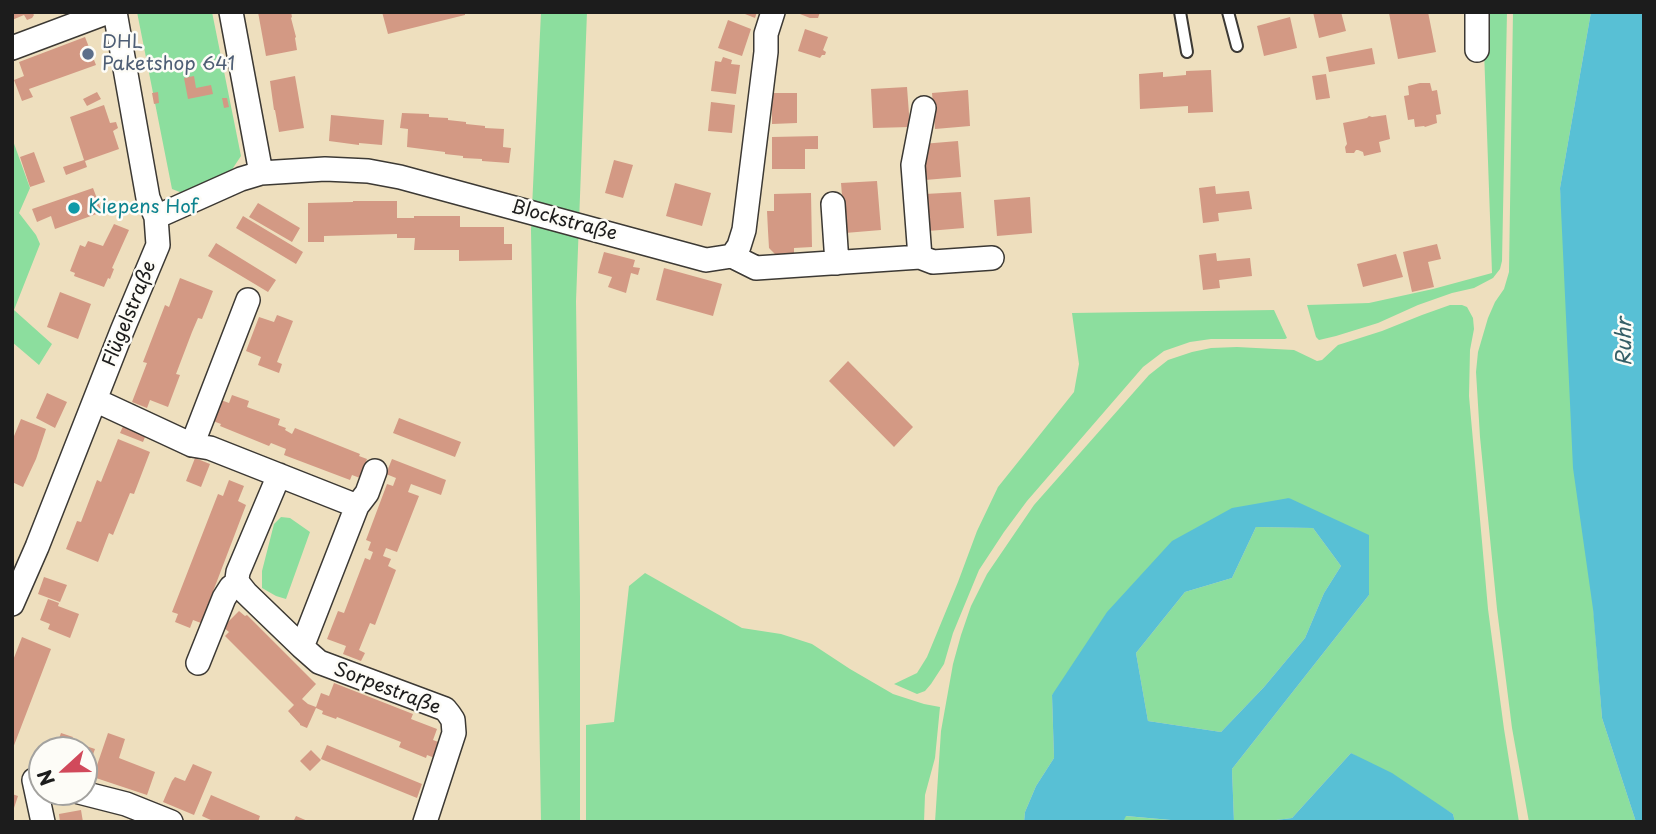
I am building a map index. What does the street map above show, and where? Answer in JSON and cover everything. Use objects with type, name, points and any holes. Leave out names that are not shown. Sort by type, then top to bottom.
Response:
[{"type":"street","points":[[12,48],[108,12]]},
{"type":"street","name":"Flügelstraße","points":[[12,604],[158,245],[156,217],[148,198],[115,12]]},
{"type":"street","points":[[231,12],[261,173]]},
{"type":"street","points":[[773,12],[766,39],[744,230],[739,246],[732,256],[756,268],[920,257],[933,262],[992,258]]},
{"type":"street","points":[[1477,12],[1477,50]]},
{"type":"street","points":[[920,257],[913,165],[924,107]]},
{"type":"street","name":"Blockstraße","points":[[156,217],[261,173],[324,169],[358,171],[385,174],[706,260],[732,256]]},
{"type":"street","points":[[833,204],[837,263]]},
{"type":"street","points":[[192,445],[248,300]]},
{"type":"street","points":[[95,400],[192,445],[210,448],[357,506]]},
{"type":"street","points":[[302,647],[357,506],[367,493],[376,471]]},
{"type":"street","points":[[198,663],[224,598],[231,587],[238,583],[238,572],[279,475]]},
{"type":"street","name":"Sorpestraße","points":[[238,583],[319,662],[445,709],[449,714],[453,720],[454,733],[425,822]]},
{"type":"street","points":[[98,797],[126,804],[171,822]]},
{"type":"lane","points":[[1180,12],[1186,52]]},
{"type":"lane","points":[[1228,12],[1237,46]]},
{"type":"green space","points":[[137,12],[212,12],[241,156],[229,174],[185,194],[172,189]]},
{"type":"green space","points":[[541,12],[587,12],[576,301],[580,822],[541,822],[531,230]]},
{"type":"green space","points":[[1484,12],[1507,12],[1500,269],[1493,278],[1474,288],[1418,305],[1378,323],[1319,340],[1307,305],[1369,303],[1492,273]]},
{"type":"green space","points":[[1513,12],[1591,12],[1560,188],[1602,718],[1636,822],[1529,822],[1512,728],[1497,609],[1476,372],[1478,352],[1488,318],[1504,289],[1509,272]]},
{"type":"green space","points":[[12,138],[30,188],[19,213],[40,244],[14,310],[52,344],[39,365],[12,342]]},
{"type":"green space","points":[[1450,305],[1467,307],[1473,318],[1469,396],[1488,609],[1519,822],[1455,822],[1453,814],[1351,753],[1292,818],[1234,822],[1232,769],[1369,595],[1289,498],[1052,695],[1054,758],[1036,786],[1025,812],[1024,822],[935,822],[941,731],[953,664],[971,606],[987,574],[1034,505],[1149,375],[1168,360],[1211,348],[1294,350],[1317,361],[1322,360],[1338,345]]},
{"type":"green space","points":[[1274,310],[1287,338],[1285,339],[1211,339],[1190,342],[1164,351],[1143,367],[1027,501],[1004,532],[979,570],[953,633],[944,664],[931,684],[925,691],[917,694],[894,684],[917,673],[927,657],[977,531],[998,487],[1074,392],[1079,364],[1072,313]]},
{"type":"green space","points":[[281,517],[290,518],[310,532],[286,599],[262,588],[262,571],[274,524]]},
{"type":"green space","points":[[1256,527],[1313,528],[1341,566],[1324,593],[1305,638],[1221,732],[1148,721],[1136,653],[1185,592],[1232,578]]},
{"type":"green space","points":[[645,573],[742,628],[781,634],[812,644],[893,694],[940,707],[935,758],[925,795],[924,822],[586,822],[586,725],[614,722],[629,586]]},
{"type":"green space","points":[[1125,816],[1193,822],[1123,822]]},
{"type":"water","name":"Ruhr","points":[[1591,12],[1644,12],[1644,822],[1636,822],[1602,718],[1593,609],[1573,468],[1560,188]]},
{"type":"water","points":[[1289,498],[1369,535],[1369,595],[1232,769],[1234,822],[1193,822],[1126,816],[1123,822],[1024,822],[1025,812],[1036,786],[1054,758],[1052,695],[1107,612],[1172,541],[1232,508]],"holes":[[[1256,527],[1313,528],[1341,566],[1324,593],[1305,638],[1264,687],[1221,732],[1148,721],[1136,653],[1185,592],[1232,578]]]},
{"type":"water","points":[[1351,753],[1392,773],[1453,814],[1455,822],[1260,822],[1292,818]]},
{"type":"building","points":[[12,12],[32,12],[34,15],[27,20],[24,15],[12,20]]},
{"type":"building","points":[[258,12],[291,12],[297,50],[266,56]]},
{"type":"building","points":[[382,12],[465,12],[465,15],[388,34]]},
{"type":"building","points":[[740,12],[757,12],[755,18]]},
{"type":"building","points":[[795,12],[820,12],[818,18],[810,18]]},
{"type":"building","points":[[1313,12],[1341,12],[1346,31],[1319,38]]},
{"type":"building","points":[[1428,12],[1436,52],[1398,59],[1389,13]]},
{"type":"building","points":[[1290,17],[1297,48],[1264,56],[1257,26]]},
{"type":"building","points":[[728,20],[751,29],[742,56],[718,48]]},
{"type":"building","points":[[805,29],[828,37],[823,50],[825,55],[820,58],[798,51]]},
{"type":"building","points":[[85,37],[96,65],[29,89],[33,97],[22,101],[14,80],[24,76],[19,62]]},
{"type":"building","points":[[1372,48],[1375,64],[1329,72],[1326,57]]},
{"type":"building","points":[[723,57],[732,60],[731,64],[740,65],[736,94],[711,91],[715,61],[721,62]]},
{"type":"building","points":[[1211,70],[1213,112],[1188,113],[1188,106],[1140,109],[1139,74],[1163,72],[1163,77],[1186,75],[1186,71]]},
{"type":"building","points":[[1326,74],[1330,98],[1316,100],[1312,76]]},
{"type":"building","points":[[194,76],[196,88],[211,85],[213,94],[188,99],[184,78]]},
{"type":"building","points":[[295,76],[304,128],[279,132],[270,81]]},
{"type":"building","points":[[1430,83],[1432,91],[1437,90],[1441,114],[1436,115],[1437,123],[1415,127],[1414,119],[1408,120],[1404,96],[1409,95],[1408,86]]},
{"type":"building","points":[[907,87],[910,127],[873,128],[871,89]]},
{"type":"building","points":[[968,90],[970,126],[935,129],[932,93]]},
{"type":"building","points":[[97,92],[101,99],[87,106],[83,99]]},
{"type":"building","points":[[158,92],[159,103],[154,104],[152,93]]},
{"type":"building","points":[[772,93],[797,93],[797,123],[772,124]]},
{"type":"building","points":[[222,98],[227,98],[229,107],[224,108]]},
{"type":"building","points":[[711,102],[735,105],[732,133],[708,131]]},
{"type":"building","points":[[104,105],[110,123],[116,122],[118,128],[113,131],[119,149],[85,161],[87,167],[66,175],[63,167],[84,160],[70,117]]},
{"type":"building","points":[[402,113],[429,114],[429,117],[504,129],[503,147],[511,148],[509,163],[482,161],[407,147],[408,129],[400,128]]},
{"type":"building","points":[[331,115],[384,120],[382,145],[329,141]]},
{"type":"building","points":[[1386,115],[1390,139],[1379,142],[1381,152],[1364,156],[1363,152],[1358,150],[1346,153],[1343,123],[1369,116]]},
{"type":"building","points":[[818,136],[818,149],[805,149],[805,169],[772,169],[772,137]]},
{"type":"building","points":[[958,141],[961,177],[925,180],[922,144]]},
{"type":"building","points":[[34,152],[45,182],[30,187],[20,157]]},
{"type":"building","points":[[614,160],[633,165],[623,198],[605,193]]},
{"type":"building","points":[[877,181],[881,230],[845,233],[841,183]]},
{"type":"building","points":[[675,183],[711,193],[702,226],[666,216]]},
{"type":"building","points":[[1215,186],[1216,194],[1249,191],[1252,209],[1218,213],[1219,221],[1203,223],[1199,188]]},
{"type":"building","name":"Kiepens Hof","points":[[93,188],[102,212],[55,229],[51,216],[37,222],[32,209]]},
{"type":"building","points":[[961,192],[964,228],[928,231],[925,194]]},
{"type":"building","points":[[811,193],[812,247],[794,248],[794,254],[776,255],[769,248],[767,211],[774,211],[774,194]]},
{"type":"building","points":[[1030,197],[1032,233],[997,236],[994,200]]},
{"type":"building","points":[[397,201],[397,218],[460,216],[460,227],[504,227],[504,244],[512,244],[512,260],[459,261],[459,250],[414,250],[415,238],[397,238],[397,234],[324,236],[324,242],[308,242],[308,203]]},
{"type":"building","points":[[258,203],[300,228],[292,242],[249,217]]},
{"type":"building","points":[[243,216],[303,252],[296,264],[236,228]]},
{"type":"building","points":[[114,224],[129,230],[112,268],[114,269],[110,279],[108,278],[104,287],[74,276],[75,273],[70,271],[80,245],[85,247],[88,241],[103,246]]},
{"type":"building","points":[[216,243],[276,280],[268,292],[208,256]]},
{"type":"building","points":[[1437,244],[1441,259],[1428,262],[1434,287],[1412,292],[1403,252]]},
{"type":"building","points":[[604,252],[635,260],[633,267],[640,268],[638,275],[631,273],[626,293],[608,287],[612,277],[598,273]]},
{"type":"building","points":[[1216,253],[1217,261],[1250,258],[1252,276],[1219,280],[1220,288],[1203,290],[1199,255]]},
{"type":"building","points":[[1396,254],[1403,277],[1363,287],[1357,264]]},
{"type":"building","points":[[664,268],[722,284],[713,316],[656,300]]},
{"type":"building","points":[[180,278],[213,291],[202,319],[198,318],[192,332],[176,374],[180,375],[168,407],[150,400],[147,408],[132,402],[147,363],[143,362],[165,305],[169,307]]},
{"type":"building","points":[[60,292],[91,304],[78,339],[47,327]]},
{"type":"building","points":[[277,315],[293,321],[277,362],[282,364],[279,373],[258,365],[261,357],[246,351],[259,317],[274,322]]},
{"type":"building","points":[[848,361],[913,427],[894,447],[829,381]]},
{"type":"building","points":[[47,393],[67,402],[55,428],[36,418]]},
{"type":"building","points":[[232,395],[249,401],[247,407],[280,419],[278,425],[292,434],[295,428],[360,454],[359,456],[367,459],[360,478],[352,475],[350,480],[284,455],[286,449],[271,443],[269,446],[220,426],[221,424],[213,421],[221,400],[229,403]]},
{"type":"building","points":[[399,418],[461,442],[455,457],[393,433]]},
{"type":"building","points":[[21,419],[46,429],[23,487],[12,482],[12,441]]},
{"type":"building","points":[[125,422],[147,432],[143,442],[120,433]]},
{"type":"building","points":[[118,439],[150,452],[134,494],[130,493],[113,535],[109,533],[98,562],[66,549],[77,521],[81,522],[97,480],[101,482]]},
{"type":"building","points":[[195,458],[210,464],[201,487],[186,481]]},
{"type":"building","points":[[392,459],[446,480],[441,495],[411,484],[408,492],[419,496],[397,552],[386,548],[383,556],[391,559],[388,566],[396,570],[375,625],[370,623],[359,650],[365,653],[361,661],[343,654],[346,646],[327,639],[338,611],[344,613],[365,558],[370,560],[373,552],[368,550],[371,542],[366,540],[387,484],[393,486],[396,478],[386,474]]},
{"type":"building","points":[[229,480],[244,486],[238,501],[246,505],[201,623],[193,620],[190,628],[175,622],[178,614],[172,612],[218,494],[223,496]]},
{"type":"building","points":[[44,577],[67,585],[60,602],[38,594]]},
{"type":"building","points":[[48,599],[79,614],[70,638],[48,629],[50,624],[40,620]]},
{"type":"building","points":[[239,611],[247,615],[316,684],[302,699],[308,704],[316,707],[321,693],[329,696],[334,683],[413,714],[411,719],[437,729],[433,740],[441,743],[435,758],[427,755],[426,758],[399,747],[401,742],[337,717],[336,719],[322,714],[323,711],[316,708],[307,728],[300,725],[288,711],[294,705],[225,636],[229,632],[223,627]]},
{"type":"building","points":[[22,637],[51,649],[13,748],[12,663]]},
{"type":"building","points":[[108,733],[125,739],[119,758],[155,772],[147,795],[98,779],[98,762]]},
{"type":"building","points":[[327,745],[422,784],[417,798],[321,759]]},
{"type":"building","points":[[311,750],[321,760],[310,771],[300,761]]},
{"type":"building","points":[[193,764],[212,772],[194,815],[163,802],[175,777],[185,781]]},
{"type":"building","points":[[12,794],[18,796],[13,811],[12,811]]},
{"type":"building","points":[[211,795],[260,816],[258,822],[215,822],[202,816]]},
{"type":"building","points":[[81,810],[83,822],[60,822],[59,814]]},
{"type":"building","points":[[296,816],[310,822],[293,822]]},
{"type":"place","name":"DHL Paketshop 641","points":[[88,54]]},
{"type":"place","name":"Kiepens Hof","points":[[74,208]]}]
